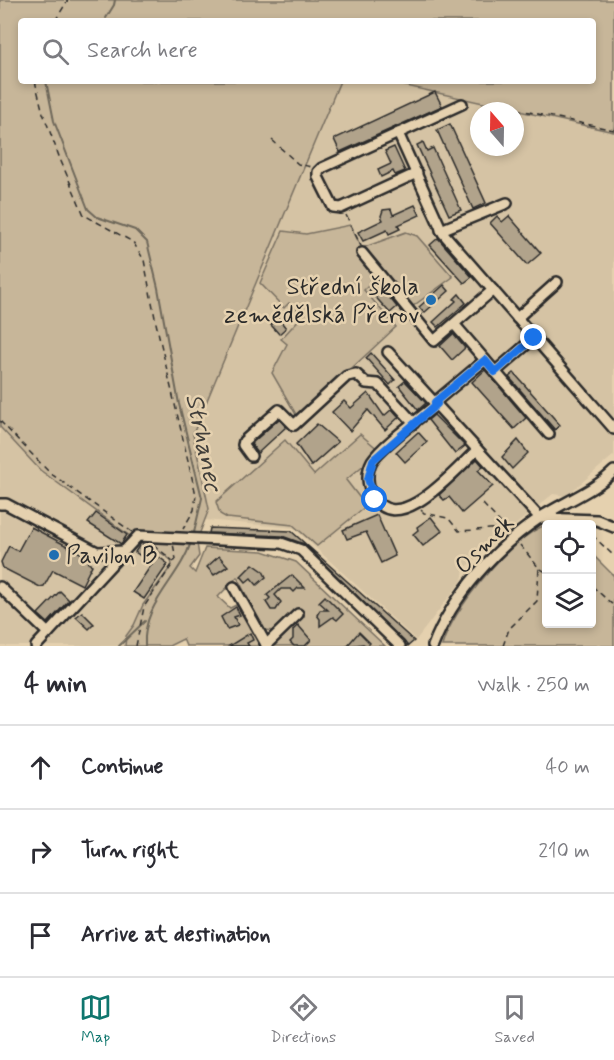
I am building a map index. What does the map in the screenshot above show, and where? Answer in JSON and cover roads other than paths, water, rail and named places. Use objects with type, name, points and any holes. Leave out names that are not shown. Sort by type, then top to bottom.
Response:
[{"type":"street","points":[[417,173],[342,208],[333,207],[318,177],[318,172],[462,104]]},
{"type":"street","points":[[398,133],[441,230],[614,429]]},
{"type":"street","points":[[441,230],[507,203]]},
{"type":"street","points":[[363,253],[434,341],[493,290]]},
{"type":"street","points":[[517,318],[557,282]]},
{"type":"street","points":[[454,324],[549,434]]},
{"type":"street","points":[[495,372],[534,338]]},
{"type":"street","points":[[388,352],[540,518],[597,520],[614,527]]},
{"type":"street","points":[[477,450],[416,504],[395,512],[386,510],[375,500],[368,479],[373,460],[485,360]]},
{"type":"street","points":[[251,456],[243,445],[244,441],[279,410],[294,425],[348,376],[356,374],[366,383],[378,384],[414,423]]},
{"type":"street","name":"Osmek","points":[[433,646],[453,607],[481,572],[514,538],[540,518],[612,474]]},
{"type":"street","points":[[0,504],[6,504],[97,552],[124,551]]},
{"type":"street","points":[[36,646],[138,536],[281,543],[301,550],[400,646]]},
{"type":"street","points":[[97,552],[105,572]]},
{"type":"street","points":[[0,587],[48,633]]},
{"type":"street","points":[[234,587],[266,646],[297,614]]},
{"type":"waterway","name":"Strhanec","points":[[106,18],[115,0]]},
{"type":"waterway","name":"Strhanec","points":[[47,84],[54,121],[88,209],[97,217],[135,230],[147,242],[158,288],[179,404],[202,498],[193,537]]},
{"type":"waterway","name":"Strhanec","points":[[145,646],[149,617],[191,542]]},
{"type":"waterway","points":[[119,646],[145,621]]},
{"type":"place","name":"Střední škola zemědělská Přerov","points":[[431,300]]},
{"type":"place","name":"Pavilon B","points":[[54,555]]}]
